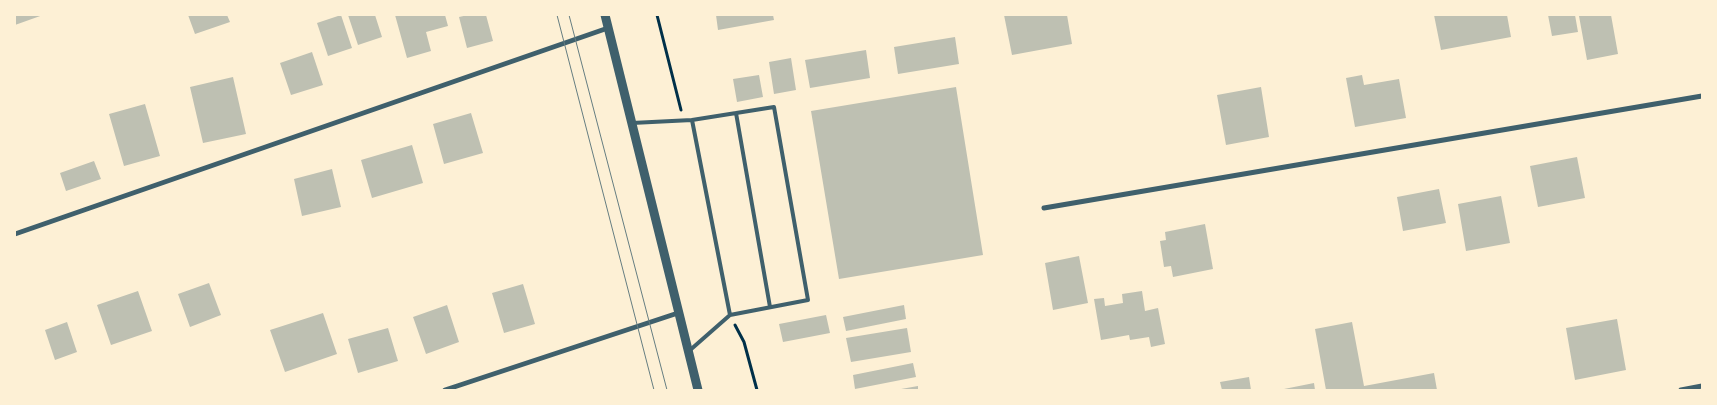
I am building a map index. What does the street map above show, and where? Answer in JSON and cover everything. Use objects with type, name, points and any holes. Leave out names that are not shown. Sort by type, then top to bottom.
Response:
[{"type":"street","points":[[605,15],[698,390]]},
{"type":"street","points":[[15,234],[608,28]]},
{"type":"street","points":[[1044,208],[1702,96]]},
{"type":"street","points":[[445,390],[678,313]]},
{"type":"street","points":[[1681,390],[1702,386]]},
{"type":"lane","points":[[631,123],[692,120],[774,107],[808,300],[730,316],[689,350]]},
{"type":"lane","points":[[736,113],[770,307]]},
{"type":"lane","points":[[692,120],[730,316]]},
{"type":"path","points":[[657,15],[683,120]]},
{"type":"path","points":[[730,316],[744,342],[756,390]]},
{"type":"building","points":[[15,15],[43,15],[15,25]]},
{"type":"building","points":[[188,15],[227,15],[230,22],[195,34]]},
{"type":"building","points":[[341,15],[352,48],[328,56],[317,23]]},
{"type":"building","points":[[348,15],[375,15],[382,37],[358,45]]},
{"type":"building","points":[[395,15],[445,15],[448,26],[426,32],[431,51],[407,58]]},
{"type":"building","points":[[486,15],[493,41],[467,48],[459,17]]},
{"type":"building","points":[[716,15],[773,15],[774,20],[718,30]]},
{"type":"building","points":[[1004,15],[1067,15],[1072,44],[1012,55]]},
{"type":"building","points":[[1434,15],[1507,15],[1511,37],[1441,50]]},
{"type":"building","points":[[1548,15],[1575,15],[1578,32],[1552,36]]},
{"type":"building","points":[[1611,15],[1618,54],[1587,60],[1579,16]]},
{"type":"building","points":[[955,37],[959,64],[898,74],[894,47]]},
{"type":"building","points":[[866,50],[870,78],[810,88],[805,60]]},
{"type":"building","points":[[312,52],[323,85],[291,95],[280,63]]},
{"type":"building","points":[[791,58],[796,90],[774,94],[769,62]]},
{"type":"building","points":[[759,75],[763,97],[737,102],[733,79]]},
{"type":"building","points":[[1362,75],[1364,85],[1399,79],[1406,118],[1355,127],[1346,78]]},
{"type":"building","points":[[233,77],[246,134],[203,143],[190,87]]},
{"type":"building","points":[[956,87],[983,255],[839,279],[811,111]]},
{"type":"building","points":[[1261,87],[1269,137],[1226,145],[1217,95]]},
{"type":"building","points":[[145,104],[160,156],[124,166],[109,114]]},
{"type":"building","points":[[471,113],[483,153],[444,164],[433,124]]},
{"type":"building","points":[[412,145],[423,183],[372,198],[361,160]]},
{"type":"building","points":[[1577,157],[1585,198],[1538,207],[1530,166]]},
{"type":"building","points":[[94,161],[101,179],[66,191],[60,173]]},
{"type":"building","points":[[332,169],[341,207],[302,216],[294,179]]},
{"type":"building","points":[[1439,189],[1446,223],[1403,231],[1397,197]]},
{"type":"building","points":[[1501,196],[1510,243],[1466,251],[1458,204]]},
{"type":"building","points":[[1205,224],[1213,269],[1173,277],[1171,266],[1164,267],[1160,241],[1166,240],[1165,232]]},
{"type":"building","points":[[1079,256],[1088,303],[1053,310],[1045,263]]},
{"type":"building","points":[[209,283],[221,315],[190,327],[178,294]]},
{"type":"building","points":[[523,284],[535,324],[504,333],[492,293]]},
{"type":"building","points":[[138,291],[152,331],[111,345],[97,305]]},
{"type":"building","points":[[1142,291],[1145,311],[1158,308],[1165,344],[1151,347],[1149,337],[1130,340],[1129,335],[1101,340],[1094,299],[1104,298],[1105,306],[1123,303],[1122,294]]},
{"type":"building","points":[[447,305],[459,342],[426,354],[413,317]]},
{"type":"building","points":[[904,305],[906,319],[846,331],[843,317]]},
{"type":"building","points":[[323,313],[337,354],[285,372],[270,330]]},
{"type":"building","points":[[826,315],[830,333],[783,342],[779,324]]},
{"type":"building","points":[[1617,319],[1626,370],[1575,380],[1566,328]]},
{"type":"building","points":[[67,322],[77,352],[55,360],[45,330]]},
{"type":"building","points":[[1352,322],[1364,386],[1434,373],[1437,390],[1326,390],[1315,329]]},
{"type":"building","points":[[388,328],[398,361],[358,373],[348,339]]},
{"type":"building","points":[[907,328],[911,352],[851,362],[846,338]]},
{"type":"building","points":[[913,363],[916,377],[855,389],[853,375]]},
{"type":"building","points":[[1249,377],[1251,390],[1222,390],[1220,382]]},
{"type":"building","points":[[1314,383],[1315,390],[1284,389]]},
{"type":"building","points":[[918,386],[918,390],[901,390],[901,389]]},
{"type":"tram line","points":[[557,15],[654,390]]},
{"type":"tram line","points":[[569,15],[667,390]]}]
